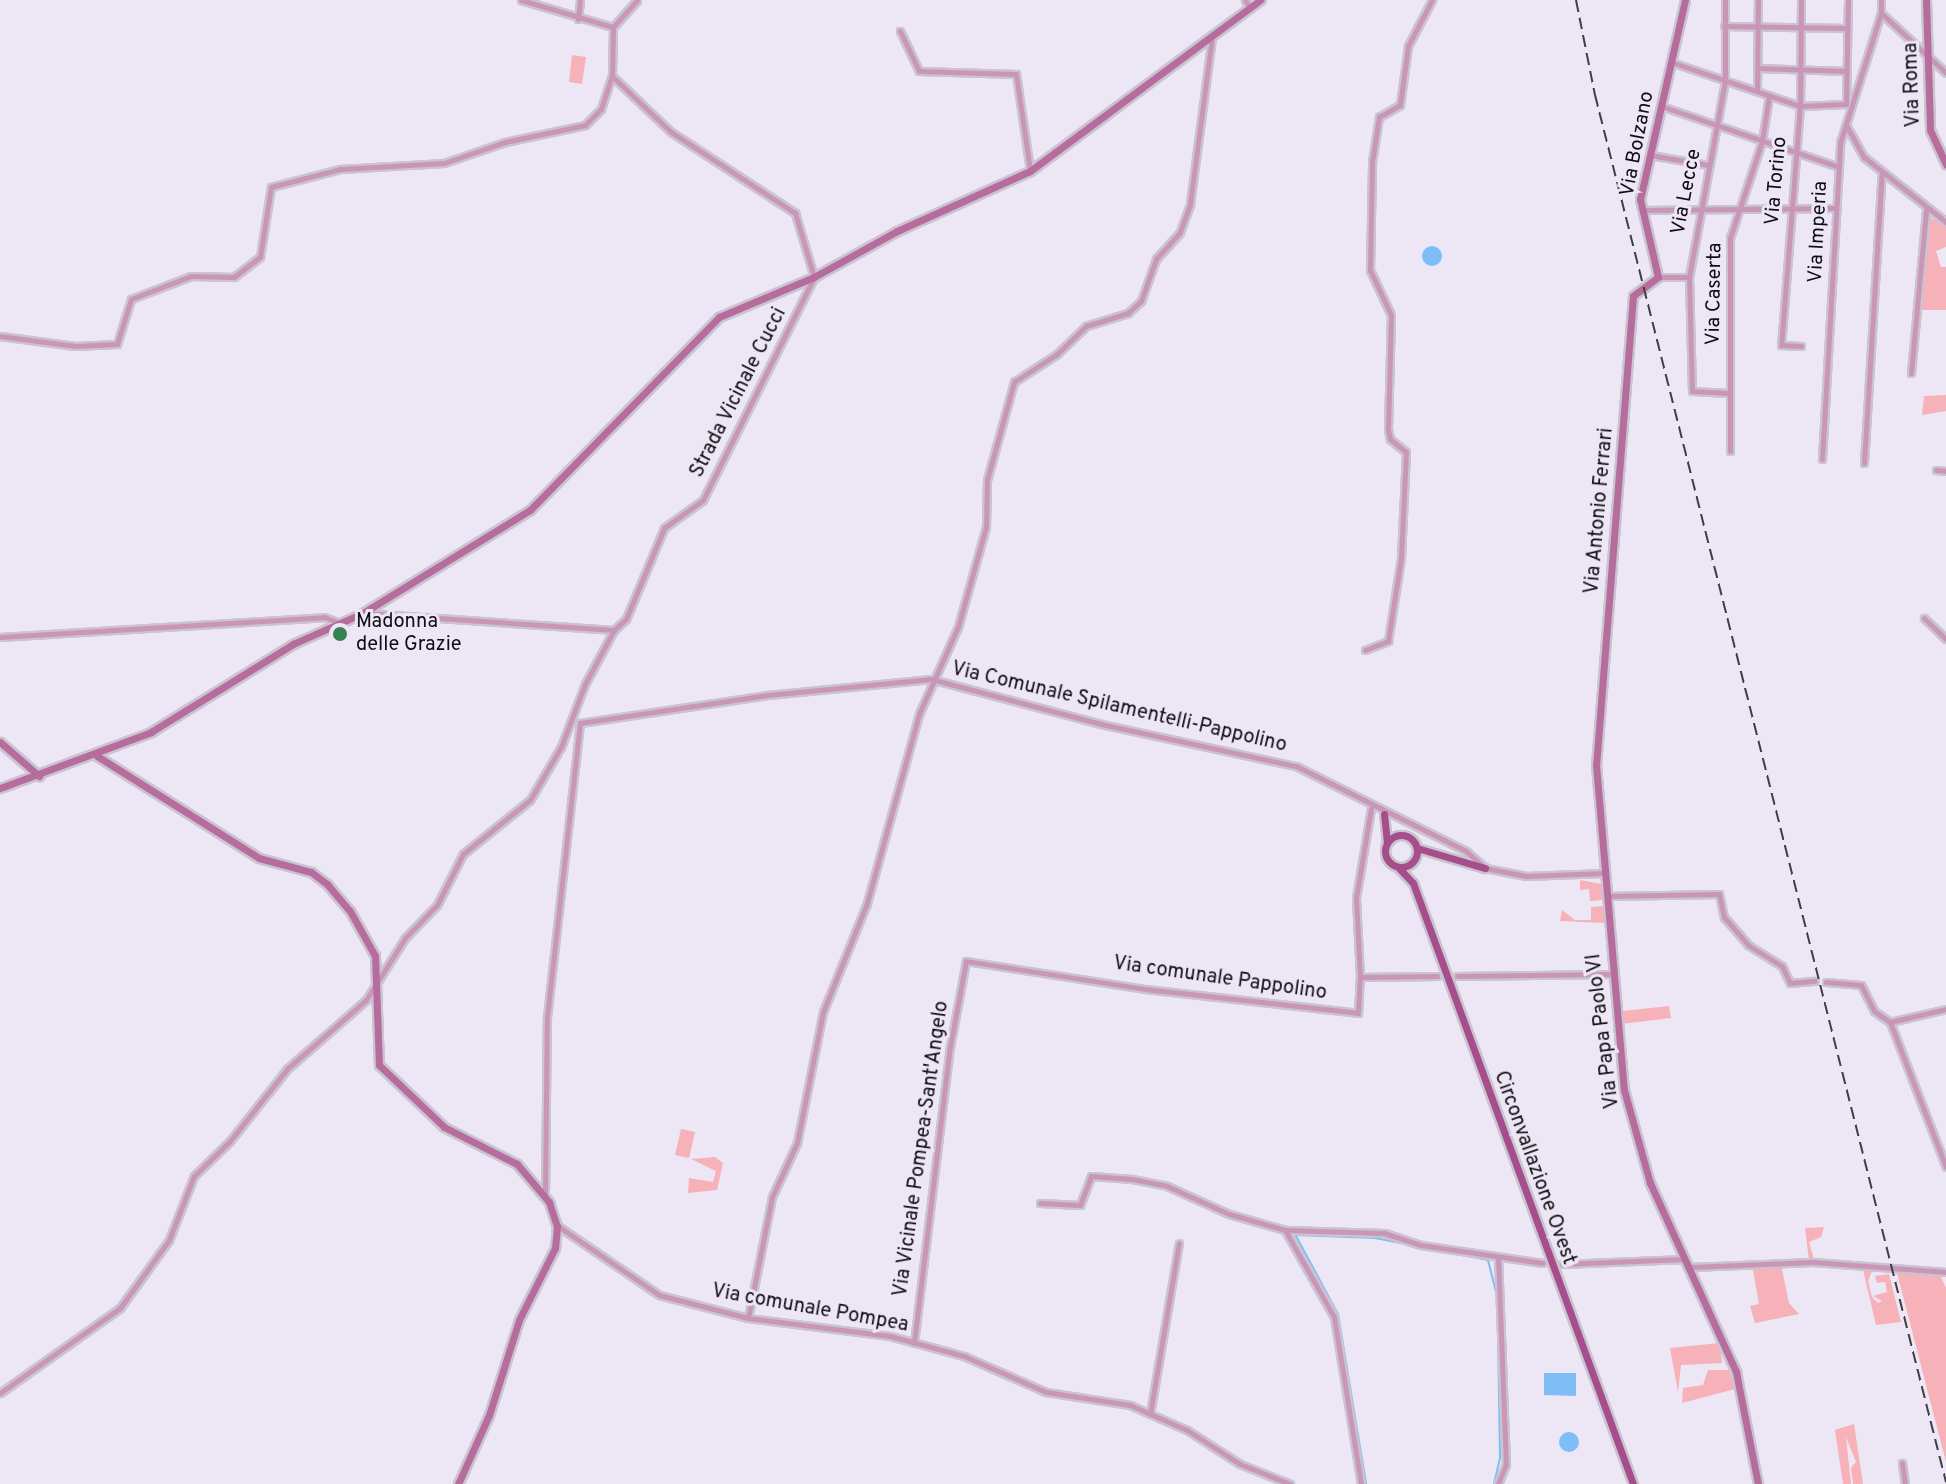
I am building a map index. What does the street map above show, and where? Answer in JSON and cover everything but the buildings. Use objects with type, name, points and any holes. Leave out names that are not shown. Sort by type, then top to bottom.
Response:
[{"type":"main road","points":[[1384,814],[1386,857],[1398,867],[1435,856]]},
{"type":"main road","points":[[1385,824],[1396,835],[1407,836],[1417,848],[1435,856],[1485,868]]},
{"type":"main road","points":[[1387,842],[1396,835]]},
{"type":"main road","points":[[1413,883],[1417,848]]},
{"type":"main road","name":"Circonvallazione Ovest","points":[[1398,867],[1413,883],[1633,1484]]},
{"type":"street","points":[[521,0],[613,27]]},
{"type":"street","points":[[578,19],[580,0]]},
{"type":"street","points":[[0,336],[75,346],[117,344],[131,299],[191,276],[234,277],[260,257],[271,187],[340,169],[444,163],[505,142],[585,125],[601,109],[612,76],[613,27],[637,0]]},
{"type":"street","points":[[1245,0],[1250,8]]},
{"type":"street","points":[[0,788],[97,756],[151,732],[293,644],[363,613],[530,510],[719,317],[814,277],[897,231],[1030,171],[1260,0]]},
{"type":"street","points":[[1365,650],[1388,641],[1401,558],[1406,452],[1390,439],[1388,429],[1391,315],[1370,270],[1372,162],[1379,117],[1400,105],[1408,46],[1432,0]]},
{"type":"street","name":"Via Bolzano","points":[[1658,277],[1640,199],[1685,0]]},
{"type":"street","name":"Via Lecce","points":[[1725,0],[1725,81],[1689,277],[1692,391],[1729,393]]},
{"type":"street","points":[[1757,92],[1758,0]]},
{"type":"street","name":"Via Torino","points":[[1801,0],[1800,106],[1781,345],[1801,346]]},
{"type":"street","points":[[1671,62],[1800,106],[1846,104],[1848,0]]},
{"type":"street","name":"Via Imperia","points":[[1822,459],[1839,167],[1846,124],[1881,13],[1881,0]]},
{"type":"street","name":"Via Roma","points":[[1926,0],[1930,130],[1946,165]]},
{"type":"street","points":[[1881,13],[1946,73]]},
{"type":"street","points":[[1724,26],[1847,28]]},
{"type":"street","points":[[900,31],[919,71],[1017,75],[1030,171]]},
{"type":"street","points":[[748,1318],[772,1197],[797,1143],[823,1012],[867,903],[931,679],[958,627],[986,527],[987,480],[1014,382],[1057,354],[1086,326],[1128,313],[1141,301],[1156,259],[1180,232],[1201,148],[1212,37]]},
{"type":"street","points":[[1758,68],[1846,71]]},
{"type":"street","points":[[612,76],[671,132],[795,213],[814,277]]},
{"type":"street","name":"Via Caserta","points":[[1730,451],[1730,238],[1762,141],[1769,96]]},
{"type":"street","points":[[1661,106],[1839,167]]},
{"type":"street","points":[[1846,124],[1859,153],[1926,210],[1946,222]]},
{"type":"street","points":[[1650,155],[1708,165]]},
{"type":"street","points":[[1864,463],[1882,172]]},
{"type":"street","points":[[1642,210],[1836,208]]},
{"type":"street","points":[[1911,373],[1926,210]]},
{"type":"street","name":"Strada Vicinale Cucci","points":[[0,1393],[28,1369],[102,1326],[120,1308],[169,1240],[194,1176],[230,1141],[287,1069],[375,989],[405,938],[437,905],[463,854],[530,800],[561,747],[585,684],[614,630],[626,619],[664,528],[703,500],[814,277]]},
{"type":"street","points":[[1658,277],[1689,277]]},
{"type":"street","name":"Via Antonio Ferrari","points":[[1597,742],[1633,296],[1658,277]]},
{"type":"street","points":[[1936,470],[1946,471]]},
{"type":"street","points":[[363,613],[614,630]]},
{"type":"street","points":[[0,637],[324,617],[341,623]]},
{"type":"street","points":[[1924,618],[1946,639]]},
{"type":"street","name":"Via Comunale Spilamentelli-Pappolino","points":[[545,1195],[547,1017],[580,723],[768,695],[931,679],[1101,724],[1296,766],[1384,814]]},
{"type":"street","points":[[0,742],[39,776]]},
{"type":"street","name":"Via Papa Paolo VI","points":[[1597,742],[1613,974],[1631,1119],[1650,1183],[1691,1267],[1736,1372],[1758,1484]]},
{"type":"street","points":[[97,756],[259,858],[311,872],[327,884],[350,911],[375,956],[379,1065],[394,1083],[444,1127],[517,1164],[545,1195],[557,1226],[555,1248],[519,1320],[489,1415],[458,1484]]},
{"type":"street","points":[[1371,807],[1356,898],[1360,977],[1437,976]]},
{"type":"street","points":[[1384,814],[1466,851],[1485,868],[1526,876],[1604,873]]},
{"type":"street","points":[[1606,896],[1719,894],[1724,917],[1748,945],[1782,966],[1790,983],[1815,981]]},
{"type":"street","name":"Via comunale Pappolino","points":[[966,961],[1145,989],[1358,1013],[1360,977]]},
{"type":"street","name":"Via Vicinale Pompea-Sant'Angelo","points":[[914,1343],[950,1047],[966,961]]},
{"type":"street","points":[[1457,976],[1613,974]]},
{"type":"street","points":[[1826,982],[1861,985],[1874,1011],[1890,1022],[1946,1167]]},
{"type":"street","points":[[1890,1022],[1946,1009]]},
{"type":"street","points":[[1040,1203],[1080,1205],[1091,1176],[1132,1179],[1167,1186],[1229,1214],[1285,1230],[1384,1233],[1498,1257],[1543,1263]]},
{"type":"street","name":"Via comunale Pompea","points":[[557,1226],[638,1284],[748,1318],[914,1343],[964,1356],[1046,1392],[1130,1405],[1187,1430],[1240,1464],[1290,1484]]},
{"type":"street","points":[[1285,1230],[1334,1317],[1361,1484]]},
{"type":"street","points":[[1150,1414],[1179,1243]]},
{"type":"street","points":[[1498,1257],[1506,1464],[1498,1484]]},
{"type":"street","points":[[1562,1264],[1685,1259]]},
{"type":"street","points":[[1691,1267],[1813,1262],[1946,1272]]},
{"type":"street","points":[[1902,1463],[1905,1484]]},
{"type":"shaded area","points":[[572,55],[586,57],[582,84],[569,82]]},
{"type":"shaded area","points":[[1928,217],[1946,225],[1946,247],[1936,251],[1941,267],[1946,267],[1946,310],[1918,310]]},
{"type":"shaded area","points":[[1946,395],[1946,411],[1922,415],[1924,396]]},
{"type":"shaded area","points":[[1580,880],[1602,884],[1603,900],[1590,901],[1589,889],[1580,890]]},
{"type":"shaded area","points":[[1604,906],[1605,923],[1560,921],[1562,910],[1575,920],[1591,920],[1591,907]]},
{"type":"shaded area","points":[[1619,1005],[1623,1011],[1669,1006],[1671,1018],[1621,1024]]},
{"type":"shaded area","points":[[681,1129],[695,1132],[689,1158],[675,1155]]},
{"type":"shaded area","points":[[715,1157],[723,1163],[717,1190],[688,1193],[689,1178],[713,1182],[716,1171],[691,1159]]},
{"type":"shaded area","points":[[1824,1227],[1821,1237],[1809,1242],[1814,1260],[1809,1260],[1805,1228]]},
{"type":"shaded area","points":[[1752,1265],[1781,1265],[1789,1303],[1799,1314],[1755,1323],[1750,1306],[1759,1304]]},
{"type":"shaded area","points":[[1863,1270],[1872,1271],[1868,1281],[1872,1297],[1878,1303],[1882,1301],[1873,1296],[1887,1292],[1885,1282],[1877,1283],[1875,1276],[1889,1274],[1901,1322],[1876,1325]]},
{"type":"shaded area","points":[[1897,1273],[1940,1275],[1946,1288],[1946,1462]]},
{"type":"shaded area","points":[[1720,1343],[1722,1363],[1681,1365],[1678,1392],[1670,1348]]},
{"type":"shaded area","points":[[1708,1370],[1729,1370],[1735,1389],[1682,1403],[1683,1388],[1703,1385]]},
{"type":"shaded area","points":[[1854,1424],[1863,1484],[1853,1484],[1851,1468],[1856,1462],[1846,1437],[1851,1484],[1843,1484],[1835,1430]]},
{"type":"water","points":[[1432,246],[1439,249],[1442,256],[1439,263],[1432,266],[1425,263],[1422,256],[1425,249]]},
{"type":"water","points":[[1544,1373],[1576,1373],[1576,1396],[1544,1395]]},
{"type":"water","points":[[1569,1432],[1576,1435],[1579,1442],[1576,1449],[1569,1452],[1562,1449],[1559,1442],[1562,1435]]},
{"type":"waterway","points":[[1295,1235],[1375,1238],[1488,1260],[1497,1297]]},
{"type":"waterway","points":[[1296,1236],[1338,1314],[1366,1484]]},
{"type":"waterway","points":[[1494,1484],[1500,1457],[1498,1324]]},
{"type":"railway","points":[[1576,0],[1595,95],[1946,1482]]},
{"type":"place","name":"Madonna delle Grazie","points":[[340,634]]}]
